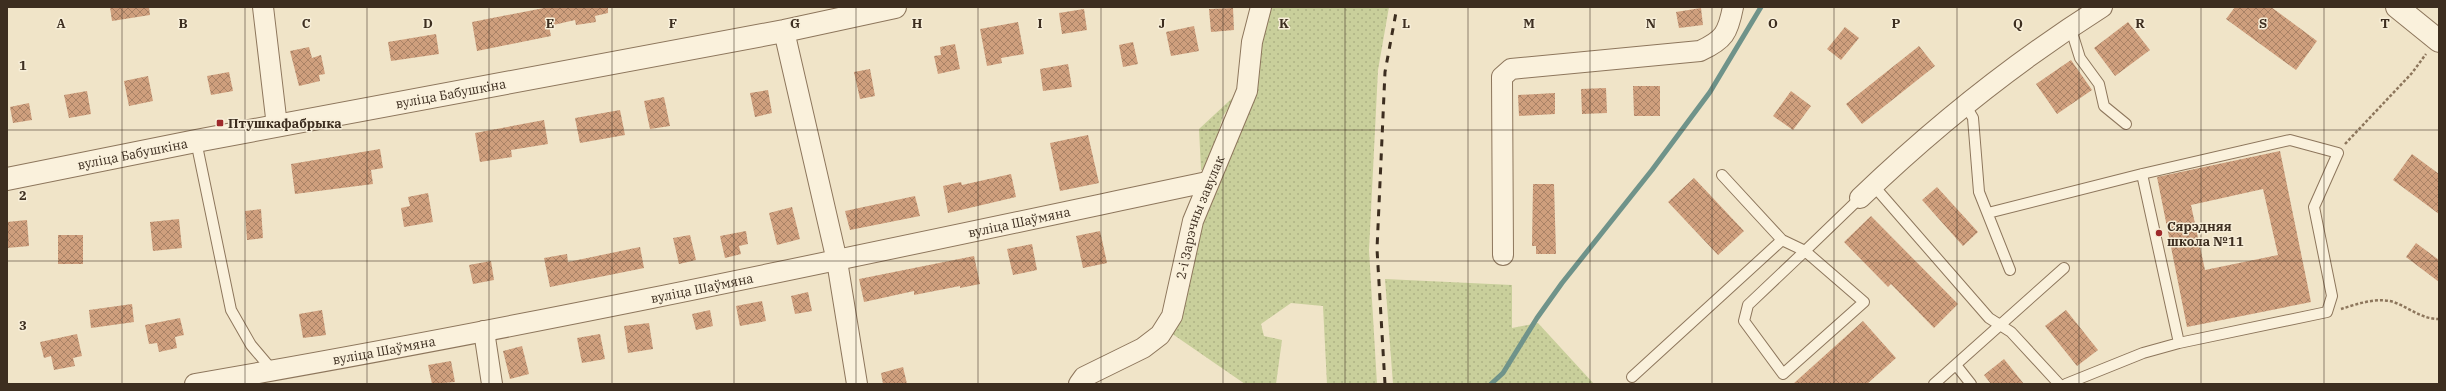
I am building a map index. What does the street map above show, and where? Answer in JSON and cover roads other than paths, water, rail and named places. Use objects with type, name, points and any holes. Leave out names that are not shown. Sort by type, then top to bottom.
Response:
[{"type":"street","points":[[263,7],[277,126]]},
{"type":"street","name":"вуліца Бабушкіна","points":[[7,179],[196,141],[784,31],[896,7]]},
{"type":"street","name":"2-і Зарэчны завулак","points":[[1079,384],[1084,377],[1143,348],[1160,335],[1172,316],[1193,221],[1207,182],[1247,91],[1252,42],[1261,7]]},
{"type":"street","points":[[1503,255],[1502,77],[1511,69],[1700,51],[1718,43],[1729,28],[1733,7]]},
{"type":"street","points":[[2397,7],[2439,41]]},
{"type":"street","points":[[1866,192],[1923,138],[2070,26],[2098,8]]},
{"type":"street","points":[[784,31],[837,261],[857,384]]},
{"type":"street","name":"вуліца Шаўмяна","points":[[195,384],[275,377],[484,331],[837,261],[1207,182]]},
{"type":"street","points":[[484,331],[492,384]]},
{"type":"lane","points":[[2070,26],[2080,58],[2099,84],[2104,106],[2126,124]]},
{"type":"lane","points":[[1966,106],[1973,118],[1979,192],[2010,270]]},
{"type":"lane","points":[[1988,213],[2142,174],[2290,140],[2338,152],[2314,207],[2332,296],[2327,312],[2179,343],[2143,353],[2066,384]]},
{"type":"lane","points":[[196,141],[231,310],[251,345],[275,377]]},
{"type":"lane","points":[[2142,174],[2179,343]]},
{"type":"lane","points":[[1722,175],[1782,240],[1805,251],[1864,302],[1783,374],[1744,321],[1748,305],[1805,251],[1866,192],[1989,318],[2011,332],[2059,384]]},
{"type":"lane","points":[[1632,377],[1782,240]]},
{"type":"lane","points":[[1934,384],[1999,324],[2064,268]]},
{"type":"lane","points":[[1956,365],[1971,384]]},
{"type":"waterway","points":[[1491,384],[1503,373],[1537,318],[1562,283],[1652,170],[1710,92],[1761,7]]},
{"type":"railway","points":[[1385,384],[1377,249],[1385,72],[1397,7]]},
{"type":"place","name":"Птушкафабрыка","points":[[220,123]]},
{"type":"place","name":"Сярэдняя школа №11","points":[[2159,233]]}]
